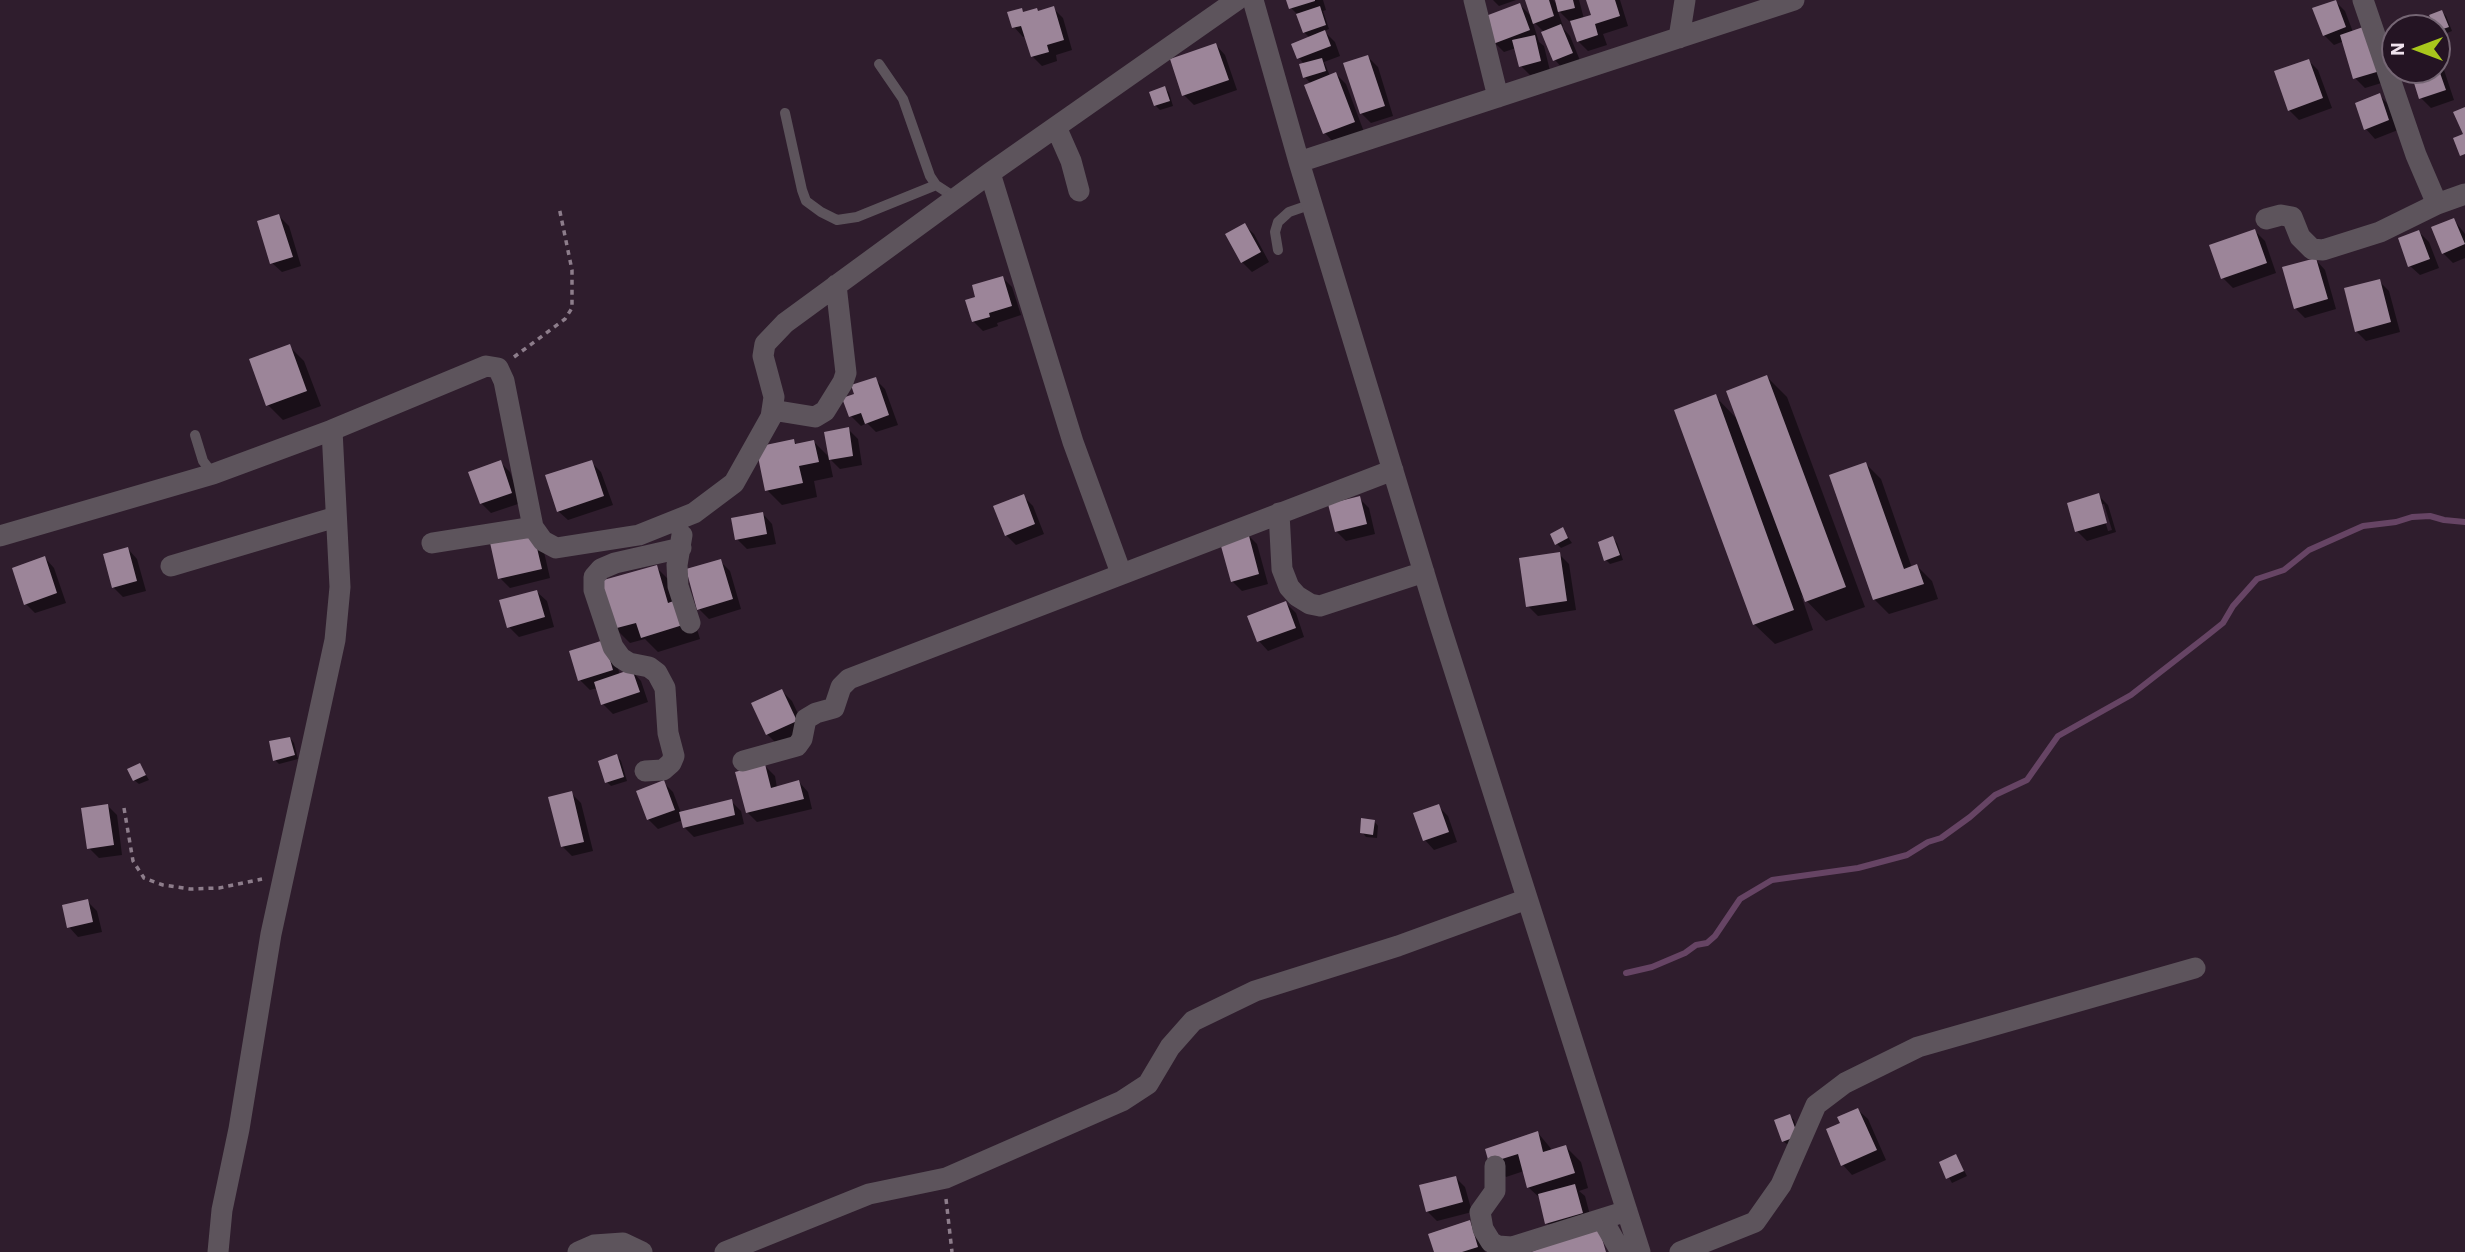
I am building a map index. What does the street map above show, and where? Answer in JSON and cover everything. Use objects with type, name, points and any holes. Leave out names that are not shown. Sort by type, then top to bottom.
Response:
[{"type":"street","points":[[0,536],[213,474],[332,430],[485,366],[498,368],[504,381],[533,527],[543,541],[556,548],[639,535],[681,519],[694,513],[734,483],[771,417],[774,397],[763,356],[765,344],[785,323],[990,173],[1236,0]]},
{"type":"street","points":[[1253,0],[1299,162],[1424,572],[1640,1252]]},
{"type":"street","points":[[1474,0],[1498,97]]},
{"type":"street","points":[[1679,38],[1685,0]]},
{"type":"street","points":[[1299,162],[1794,0]]},
{"type":"street","points":[[2364,0],[2416,156],[2437,204]]},
{"type":"street","points":[[1056,127],[1071,161],[1079,191]]},
{"type":"street","points":[[990,173],[1073,442],[1121,573]]},
{"type":"street","points":[[2266,219],[2281,215],[2292,217],[2300,237],[2312,249],[2323,250],[2381,232],[2437,204],[2465,194]]},
{"type":"street","points":[[772,410],[815,417],[825,411],[843,382],[846,373],[836,285]]},
{"type":"street","points":[[218,1252],[222,1210],[239,1129],[271,933],[335,640],[340,587],[332,430]]},
{"type":"street","points":[[743,761],[797,746],[802,739],[806,719],[834,708],[841,687],[849,679],[1393,470]]},
{"type":"street","points":[[1279,513],[1282,569],[1289,587],[1310,604],[1320,606],[1424,572]]},
{"type":"street","points":[[171,566],[336,517]]},
{"type":"street","points":[[681,519],[678,586],[690,623]]},
{"type":"street","points":[[432,543],[533,527]]},
{"type":"street","points":[[645,771],[663,770],[674,756],[668,733],[665,688],[657,673],[649,667],[629,663],[621,658],[613,647],[594,590],[594,578],[601,569],[615,563],[681,548]]},
{"type":"street","points":[[725,1252],[869,1194],[946,1178],[1122,1101],[1148,1084],[1170,1047],[1193,1021],[1255,991],[1398,946],[1527,899]]},
{"type":"street","points":[[1680,1252],[1755,1223],[1781,1185],[1816,1105],[1845,1083],[1918,1047],[2195,968]]},
{"type":"street","points":[[1495,1166],[1494,1191],[1480,1212],[1483,1229],[1491,1242],[1498,1246],[1512,1247],[1627,1211]]},
{"type":"street","points":[[1602,1219],[1621,1252]]},
{"type":"street","points":[[578,1252],[594,1245],[623,1243],[642,1252]]},
{"type":"lane","points":[[879,64],[902,99],[930,176],[936,185],[956,198]]},
{"type":"lane","points":[[785,113],[806,201],[837,220],[857,217],[936,185]]},
{"type":"lane","points":[[1278,250],[1275,232],[1278,222],[1289,212],[1312,204]]},
{"type":"lane","points":[[195,435],[203,461],[213,474]]},
{"type":"path","points":[[498,368],[547,334],[565,319],[572,308],[572,270],[559,207]]},
{"type":"path","points":[[124,808],[133,861],[144,878],[163,885],[209,889],[284,873]]},
{"type":"path","points":[[946,1178],[947,1217],[952,1252]]},
{"type":"building","points":[[1286,0],[1315,0],[1315,1],[1289,9]]},
{"type":"building","points":[[1525,0],[1549,0],[1554,16],[1533,24]]},
{"type":"building","points":[[1555,0],[1573,0],[1575,8],[1558,12]]},
{"type":"building","points":[[1586,0],[1615,0],[1620,16],[1595,24],[1598,35],[1577,42],[1570,21],[1591,15]]},
{"type":"building","points":[[2336,0],[2346,27],[2323,36],[2312,8]]},
{"type":"building","points":[[1520,3],[1530,30],[1493,44],[1483,17]]},
{"type":"building","points":[[1054,6],[1064,40],[1047,45],[1049,52],[1031,57],[1021,26],[1012,28],[1007,12],[1022,8],[1023,12],[1037,8],[1038,11]]},
{"type":"building","points":[[1320,6],[1326,25],[1303,33],[1296,14]]},
{"type":"building","points":[[1561,24],[1573,53],[1553,61],[1541,32]]},
{"type":"building","points":[[2366,26],[2380,71],[2353,79],[2340,35]]},
{"type":"building","points":[[1325,30],[1331,46],[1297,59],[1291,44]]},
{"type":"building","points":[[1535,35],[1541,61],[1519,67],[1512,40]]},
{"type":"building","points":[[1216,43],[1229,80],[1182,96],[1170,59]]},
{"type":"building","points":[[1368,55],[1385,106],[1360,114],[1343,63]]},
{"type":"building","points":[[1322,58],[1326,71],[1303,78],[1299,64]]},
{"type":"building","points":[[2309,59],[2323,98],[2288,111],[2274,71]]},
{"type":"building","points":[[1336,72],[1355,122],[1323,134],[1304,85]]},
{"type":"building","points":[[2414,84],[2444,84],[2446,90],[2419,99]]},
{"type":"building","points":[[1165,86],[1170,101],[1154,106],[1149,92]]},
{"type":"building","points":[[2380,93],[2389,120],[2364,130],[2355,103]]},
{"type":"building","points":[[2465,107],[2465,154],[2460,156],[2453,138],[2463,134],[2453,112]]},
{"type":"building","points":[[279,214],[293,257],[270,264],[257,221]]},
{"type":"building","points":[[2454,218],[2465,244],[2442,254],[2431,227]]},
{"type":"building","points":[[1245,223],[1261,252],[1241,263],[1225,234]]},
{"type":"building","points":[[2255,229],[2267,263],[2221,279],[2209,245]]},
{"type":"building","points":[[2419,230],[2430,259],[2408,267],[2398,238]]},
{"type":"building","points":[[2316,258],[2328,299],[2294,309],[2282,267]]},
{"type":"building","points":[[1003,276],[1012,306],[972,322],[965,300],[975,297],[972,285]]},
{"type":"building","points":[[2380,279],[2391,322],[2355,332],[2344,288]]},
{"type":"building","points":[[290,344],[307,391],[266,406],[249,359]]},
{"type":"building","points":[[1767,375],[1846,587],[1805,602],[1726,391]]},
{"type":"building","points":[[876,377],[889,415],[865,424],[861,413],[849,417],[842,398],[854,394],[851,385]]},
{"type":"building","points":[[1716,394],[1794,610],[1753,625],[1674,410]]},
{"type":"building","points":[[849,427],[853,456],[829,460],[824,432]]},
{"type":"building","points":[[794,439],[795,444],[814,440],[819,462],[799,466],[803,483],[765,491],[756,447]]},
{"type":"building","points":[[501,460],[512,493],[480,504],[468,472]]},
{"type":"building","points":[[592,460],[604,496],[557,512],[545,475]]},
{"type":"building","points":[[1866,462],[1904,569],[1917,564],[1924,584],[1873,600],[1829,475]]},
{"type":"building","points":[[2099,493],[2107,523],[2075,532],[2067,503]]},
{"type":"building","points":[[1024,494],[1035,524],[1005,536],[993,506]]},
{"type":"building","points":[[1360,496],[1367,524],[1335,532],[1328,504]]},
{"type":"building","points":[[763,512],[767,534],[735,540],[731,518]]},
{"type":"building","points":[[532,527],[542,569],[498,579],[489,538]]},
{"type":"building","points":[[1563,527],[1568,538],[1555,545],[1550,534]]},
{"type":"building","points":[[1248,532],[1259,574],[1231,582],[1219,539]]},
{"type":"building","points":[[1613,536],[1620,555],[1604,561],[1598,542]]},
{"type":"building","points":[[128,547],[137,581],[112,588],[103,554]]},
{"type":"building","points":[[1560,552],[1567,601],[1526,607],[1519,558]]},
{"type":"building","points":[[45,556],[57,593],[24,605],[12,568]]},
{"type":"building","points":[[721,559],[733,599],[697,610],[686,569]]},
{"type":"building","points":[[657,565],[668,603],[679,599],[686,624],[641,638],[636,623],[613,629],[600,581]]},
{"type":"building","points":[[537,590],[545,617],[507,628],[499,600]]},
{"type":"building","points":[[1286,601],[1296,628],[1257,642],[1247,616]]},
{"type":"building","points":[[604,640],[613,670],[578,681],[569,651]]},
{"type":"building","points":[[632,669],[640,692],[601,705],[594,682]]},
{"type":"building","points":[[782,689],[797,721],[766,735],[751,703]]},
{"type":"building","points":[[290,737],[295,755],[273,761],[269,741]]},
{"type":"building","points":[[617,754],[624,777],[605,783],[598,761]]},
{"type":"building","points":[[140,763],[146,775],[133,781],[127,769]]},
{"type":"building","points":[[765,764],[771,788],[799,780],[804,799],[746,813],[735,772]]},
{"type":"building","points":[[664,780],[675,810],[647,820],[636,791]]},
{"type":"building","points":[[572,791],[584,842],[561,847],[548,797]]},
{"type":"building","points":[[732,799],[735,815],[683,828],[679,812]]},
{"type":"building","points":[[108,804],[114,845],[87,849],[81,808]]},
{"type":"building","points":[[1439,804],[1449,832],[1423,841],[1413,813]]},
{"type":"building","points":[[1361,818],[1375,820],[1373,835],[1360,833]]},
{"type":"building","points":[[88,899],[93,922],[67,928],[62,905]]},
{"type":"building","points":[[1858,1108],[1877,1150],[1841,1166],[1826,1129],[1840,1123],[1837,1117]]},
{"type":"building","points":[[1790,1114],[1798,1136],[1782,1142],[1774,1120]]},
{"type":"building","points":[[1538,1131],[1543,1152],[1566,1145],[1575,1173],[1527,1188],[1518,1154],[1489,1163],[1485,1149]]},
{"type":"building","points":[[1956,1154],[1964,1171],[1946,1179],[1939,1162]]},
{"type":"building","points":[[1456,1176],[1463,1202],[1426,1212],[1419,1185]]},
{"type":"building","points":[[1575,1184],[1583,1213],[1545,1224],[1538,1194]]},
{"type":"building","points":[[1470,1220],[1478,1247],[1462,1252],[1434,1252],[1428,1234]]},
{"type":"building","points":[[1598,1225],[1606,1252],[1531,1252]]},
{"type":"waterway","points":[[1626,973],[1652,967],[1685,953],[1696,945],[1707,943],[1715,936],[1740,899],[1772,880],[1858,868],[1907,855],[1928,842],[1941,838],[1995,795],[2027,780],[2058,736],[2131,695],[2223,623],[2233,606],[2257,579],[2284,570],[2309,550],[2363,526],[2412,517],[2430,516],[2465,522]]}]
